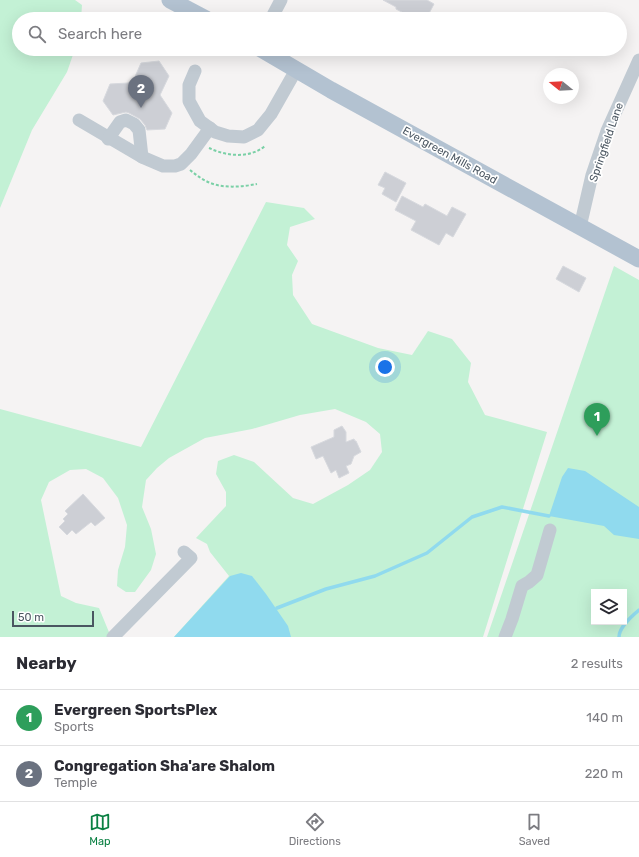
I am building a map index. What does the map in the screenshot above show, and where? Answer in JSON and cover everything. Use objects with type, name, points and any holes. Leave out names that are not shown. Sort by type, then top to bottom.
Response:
[{"type":"main road","points":[[170,0],[193,12]]},
{"type":"main road","name":"Evergreen Mills Road","points":[[273,56],[639,259]]},
{"type":"street","points":[[275,12],[281,0]]},
{"type":"street","name":"Springfield Lane","points":[[580,227],[592,175],[607,131],[639,60]]},
{"type":"street","points":[[195,71],[189,85],[190,101],[200,121],[215,132],[244,137],[258,130],[271,114],[296,70]]},
{"type":"street","points":[[79,120],[108,139],[163,166],[175,166],[181,164],[191,154],[210,128]]},
{"type":"street","points":[[108,139],[120,122],[126,120],[134,124],[139,130],[142,157]]},
{"type":"street","points":[[505,637],[522,586],[537,575],[550,530]]},
{"type":"street","points":[[113,637],[191,558],[184,552]]},
{"type":"path","points":[[199,142],[209,149],[220,153],[233,155],[247,154],[260,150],[265,146]]},
{"type":"path","points":[[181,164],[206,181],[216,184],[229,186],[257,184]]},
{"type":"green space","points":[[0,0],[75,0],[82,5],[82,12],[12,12],[12,56],[73,56],[67,72],[32,130],[0,208]]},
{"type":"green space","points":[[266,202],[304,208],[315,219],[290,227],[287,245],[298,261],[292,275],[293,295],[312,324],[378,348],[412,355],[428,331],[452,339],[471,363],[468,382],[485,415],[547,432],[483,637],[174,637],[229,576],[210,552],[207,544],[196,538],[226,506],[226,492],[216,474],[218,461],[234,455],[254,462],[293,498],[313,504],[348,485],[370,470],[382,452],[380,434],[366,422],[335,409],[300,415],[252,429],[205,438],[169,458],[157,468],[146,480],[142,507],[151,529],[156,554],[151,570],[135,592],[126,592],[117,586],[118,570],[125,547],[127,525],[118,498],[103,478],[86,469],[70,470],[49,482],[41,500],[61,596],[76,603],[99,608],[111,637],[0,637],[0,409],[141,447]]},
{"type":"green space","points":[[614,266],[639,280],[639,637],[487,637]]},
{"type":"water","points":[[568,468],[585,471],[639,507],[639,539],[614,535],[604,526],[549,516],[562,477]]},
{"type":"water","points":[[241,573],[252,576],[288,626],[291,637],[174,637],[230,576]]},
{"type":"building","points":[[383,0],[427,0],[434,4],[430,12],[402,12],[396,9],[396,7]]},
{"type":"building","points":[[159,61],[169,76],[160,95],[172,113],[165,129],[147,130],[140,119],[126,112],[113,115],[103,101],[110,84],[128,83],[134,79],[141,63]]},
{"type":"building","points":[[385,172],[406,183],[396,202],[382,194],[385,188],[378,185]]},
{"type":"building","points":[[402,196],[423,207],[425,204],[447,216],[452,207],[466,214],[453,237],[446,233],[439,245],[411,230],[416,221],[395,210]]},
{"type":"building","points":[[563,266],[586,278],[579,292],[556,279]]},
{"type":"building","points":[[342,426],[346,432],[346,442],[354,439],[361,452],[354,456],[351,464],[346,466],[349,473],[339,478],[336,470],[331,473],[323,456],[316,459],[311,447],[334,437],[334,430]]},
{"type":"building","points":[[83,494],[105,518],[95,526],[91,522],[76,534],[72,530],[67,535],[59,527],[65,521],[63,519],[68,514],[65,511]]},
{"type":"waterway","points":[[277,608],[326,589],[375,576],[427,553],[472,517],[502,507],[549,516]]},
{"type":"waterway","points":[[619,637],[623,626],[639,610]]},
{"type":"place","name":"Congregation Sha'are Shalom","points":[[141,108]]},
{"type":"place","name":"Evergreen SportsPlex","points":[[597,436]]}]
